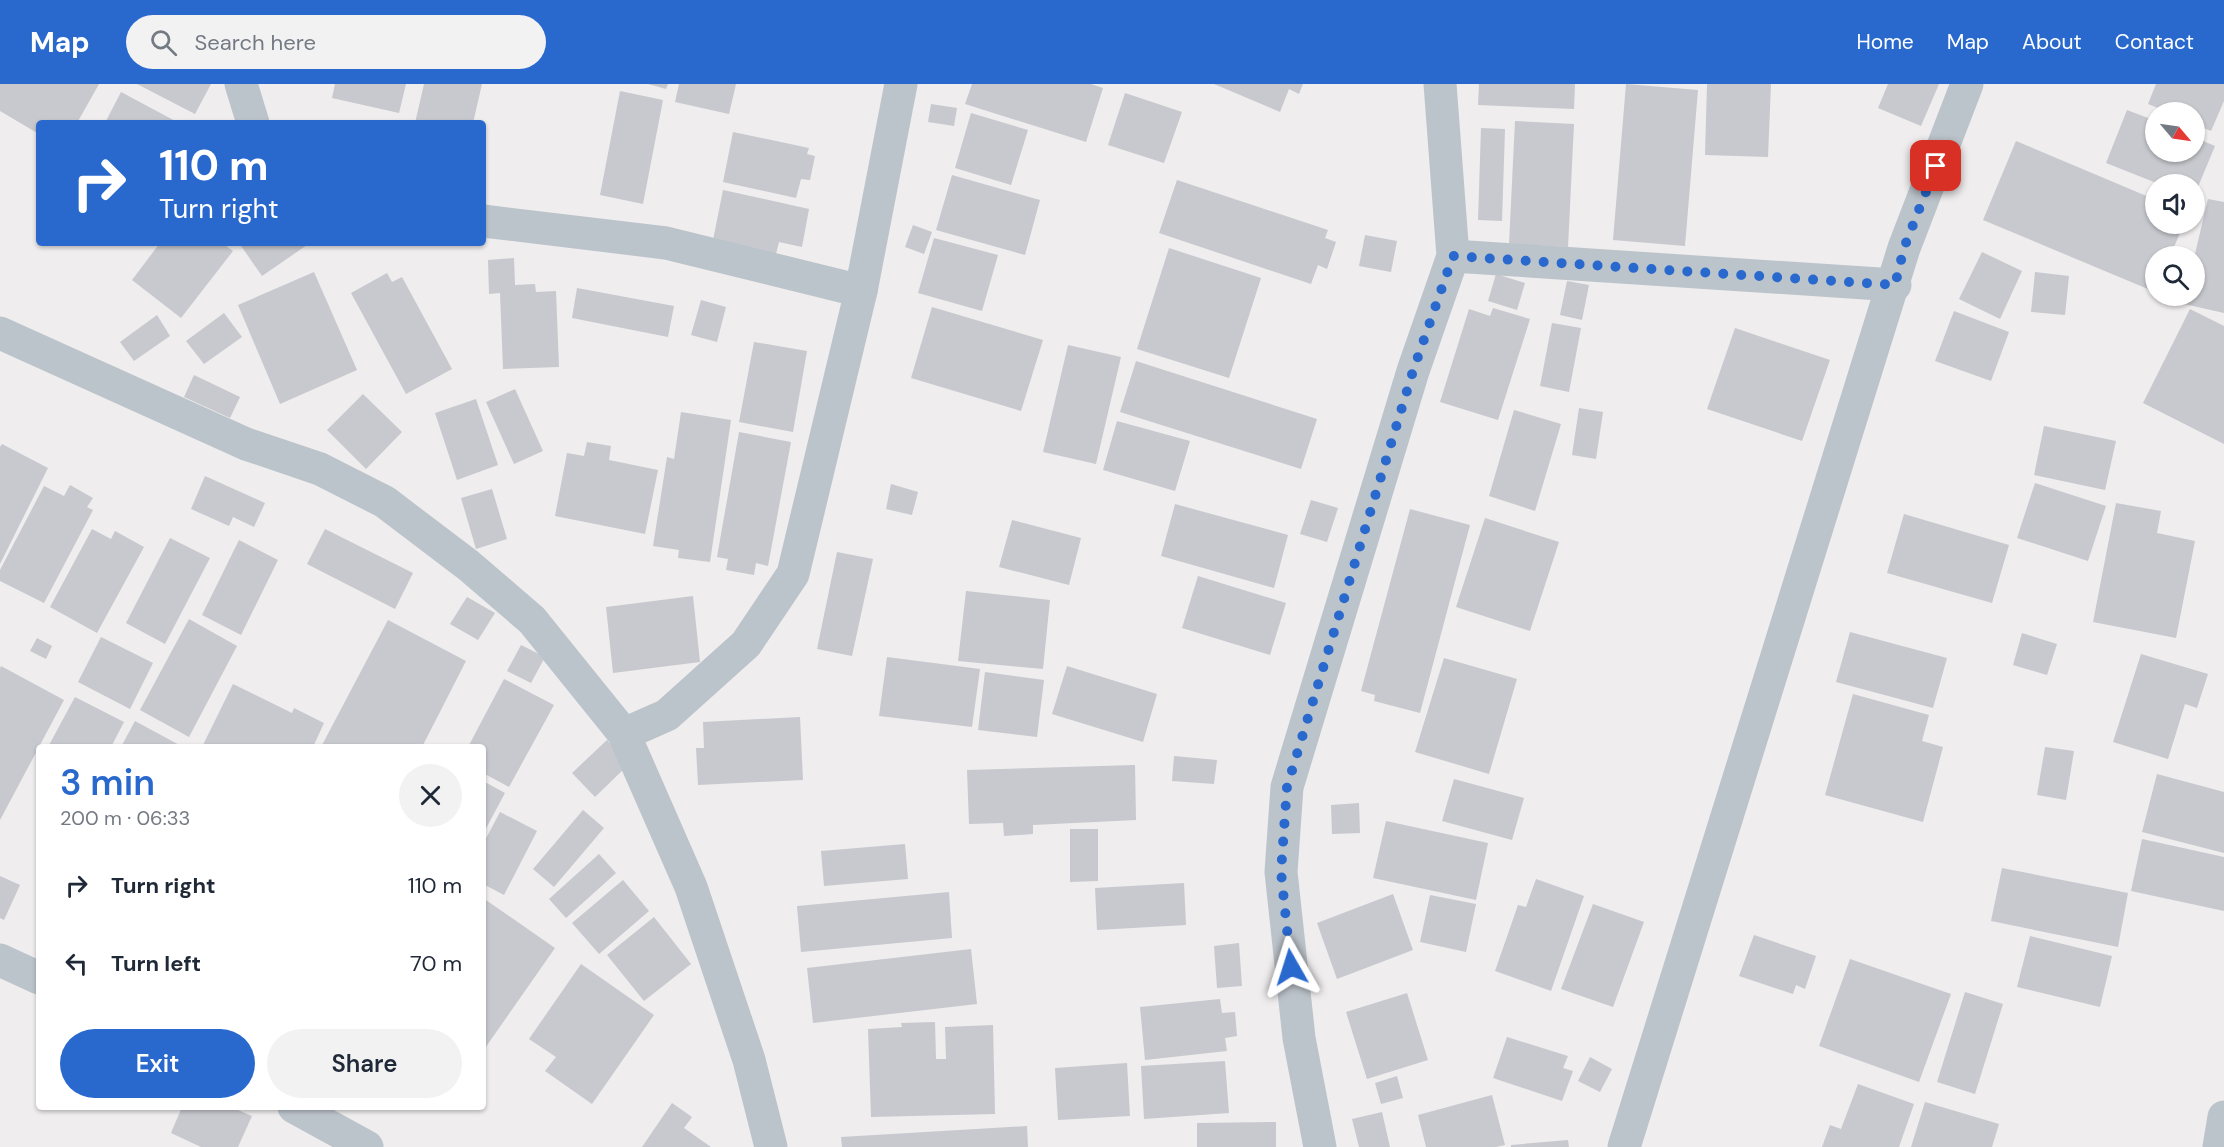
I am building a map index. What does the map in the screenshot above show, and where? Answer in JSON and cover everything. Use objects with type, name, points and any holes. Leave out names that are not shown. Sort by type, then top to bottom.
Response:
[{"type":"street","points":[[242,84],[252,120]]},
{"type":"street","points":[[624,734],[667,715],[746,644],[793,574],[861,291],[901,84]]},
{"type":"street","points":[[1320,1147],[1299,1038],[1281,872],[1287,787],[1413,371],[1453,256],[1440,84]]},
{"type":"street","points":[[1624,1147],[1895,285],[1904,248],[1967,84]]},
{"type":"street","points":[[486,220],[666,243],[861,291]]},
{"type":"street","points":[[1453,256],[1895,285]]},
{"type":"street","points":[[0,333],[246,444],[320,469],[385,502],[468,565],[532,620],[624,734],[691,886],[748,1060],[771,1147]]},
{"type":"street","points":[[0,960],[36,977]]},
{"type":"street","points":[[299,1110],[367,1147]]},
{"type":"street","points":[[2219,1147],[2224,1117]]},
{"type":"building","points":[[0,84],[99,84],[79,120],[36,120],[36,132],[0,111]]},
{"type":"building","points":[[137,84],[211,84],[195,114]]},
{"type":"building","points":[[335,84],[406,84],[399,113],[332,98]]},
{"type":"building","points":[[424,84],[482,84],[474,120],[416,120]]},
{"type":"building","points":[[648,84],[668,84],[666,89]]},
{"type":"building","points":[[679,84],[736,84],[729,114],[675,102]]},
{"type":"building","points":[[972,84],[1091,84],[1103,88],[1086,142],[965,104]]},
{"type":"building","points":[[1214,84],[1303,84],[1299,94],[1289,89],[1280,112]]},
{"type":"building","points":[[1479,84],[1575,84],[1574,109],[1478,105]]},
{"type":"building","points":[[1626,84],[1698,90],[1685,246],[1613,240]]},
{"type":"building","points":[[1707,84],[1771,84],[1768,157],[1705,155]]},
{"type":"building","points":[[1888,84],[1939,84],[1921,126],[1878,108]]},
{"type":"building","points":[[2156,84],[2224,84],[2224,101],[2211,131],[2205,129],[2205,102],[2149,102]]},
{"type":"building","points":[[620,91],[663,100],[643,204],[600,195]]},
{"type":"building","points":[[121,92],[173,120],[107,120]]},
{"type":"building","points":[[1125,93],[1182,112],[1164,163],[1108,145]]},
{"type":"building","points":[[931,104],[957,108],[954,126],[928,122]]},
{"type":"building","points":[[2127,110],[2145,117],[2145,162],[2205,162],[2205,142],[2215,146],[2203,174],[2145,174],[2145,178],[2106,163]]},
{"type":"building","points":[[971,113],[1028,130],[1011,185],[955,168]]},
{"type":"building","points":[[1515,121],[1574,124],[1568,247],[1509,244]]},
{"type":"building","points":[[1481,128],[1505,129],[1502,221],[1478,220]]},
{"type":"building","points":[[733,132],[809,148],[807,154],[815,156],[810,180],[801,179],[796,198],[723,182]]},
{"type":"building","points":[[2016,141],[2145,195],[2145,234],[2180,234],[2174,246],[2145,246],[2145,288],[1983,220]]},
{"type":"building","points":[[952,175],[1040,200],[1025,255],[936,230]]},
{"type":"building","points":[[1177,180],[1328,230],[1325,238],[1336,242],[1327,269],[1318,265],[1311,284],[1159,233]]},
{"type":"building","points":[[723,190],[809,209],[802,247],[779,242],[775,258],[712,245]]},
{"type":"building","points":[[2208,199],[2224,202],[2224,313],[2193,306],[2205,306],[2205,246],[2197,246],[2200,234],[2205,234],[2205,212]]},
{"type":"building","points":[[913,225],[932,232],[924,254],[905,247]]},
{"type":"building","points":[[1365,235],[1397,241],[1391,272],[1359,266]]},
{"type":"building","points":[[934,238],[998,255],[982,311],[918,293]]},
{"type":"building","points":[[158,246],[226,246],[233,251],[181,318],[132,280]]},
{"type":"building","points":[[241,246],[306,246],[262,276]]},
{"type":"building","points":[[1169,248],[1261,278],[1229,378],[1137,349]]},
{"type":"building","points":[[1982,252],[2022,271],[2000,319],[1959,299]]},
{"type":"building","points":[[514,258],[515,285],[535,284],[536,292],[556,291],[559,367],[503,369],[500,293],[489,294],[488,260]]},
{"type":"building","points":[[314,272],[357,370],[280,404],[238,305]]},
{"type":"building","points":[[2035,272],[2069,276],[2065,315],[2031,312]]},
{"type":"building","points":[[387,273],[392,282],[402,277],[452,369],[406,394],[351,293]]},
{"type":"building","points":[[1496,274],[1525,283],[1517,310],[1488,301]]},
{"type":"building","points":[[1567,281],[1589,285],[1582,320],[1560,315]]},
{"type":"building","points":[[577,288],[674,306],[668,337],[572,318]]},
{"type":"building","points":[[701,300],[726,307],[717,342],[691,335]]},
{"type":"building","points":[[932,307],[1043,340],[1021,411],[911,378]]},
{"type":"building","points":[[1493,308],[1530,319],[1498,420],[1440,402],[1469,309],[1490,316]]},
{"type":"building","points":[[2190,309],[2224,326],[2224,444],[2143,403]]},
{"type":"building","points":[[1954,311],[2009,332],[1991,381],[1935,361]]},
{"type":"building","points":[[224,313],[242,337],[204,364],[186,341]]},
{"type":"building","points":[[157,315],[170,336],[134,361],[120,342]]},
{"type":"building","points":[[1552,323],[1581,328],[1569,392],[1540,386]]},
{"type":"building","points":[[1735,328],[1830,360],[1802,441],[1707,409]]},
{"type":"building","points":[[754,342],[807,351],[793,432],[739,422]]},
{"type":"building","points":[[1068,345],[1121,357],[1096,464],[1043,452]]},
{"type":"building","points":[[1136,361],[1317,419],[1301,469],[1120,412]]},
{"type":"building","points":[[194,375],[240,397],[230,418],[184,397]]},
{"type":"building","points":[[515,389],[543,451],[514,464],[486,402]]},
{"type":"building","points":[[363,394],[402,432],[366,469],[327,430]]},
{"type":"building","points":[[476,399],[498,465],[457,480],[435,413]]},
{"type":"building","points":[[1579,408],[1603,412],[1596,459],[1572,455]]},
{"type":"building","points":[[1514,410],[1561,424],[1535,511],[1489,496]]},
{"type":"building","points":[[681,412],[731,420],[710,562],[678,558],[679,550],[653,546],[667,457],[674,459]]},
{"type":"building","points":[[1117,421],[1190,441],[1175,491],[1103,470]]},
{"type":"building","points":[[2044,426],[2116,441],[2105,490],[2034,475]]},
{"type":"building","points":[[739,432],[791,442],[768,566],[756,563],[754,575],[726,570],[728,559],[717,557]]},
{"type":"building","points":[[587,442],[611,446],[609,460],[658,470],[645,534],[555,516],[567,453],[584,456]]},
{"type":"building","points":[[2,444],[48,468],[0,564],[0,447]]},
{"type":"building","points":[[205,476],[265,503],[254,527],[233,517],[229,526],[191,509]]},
{"type":"building","points":[[2035,483],[2106,506],[2088,561],[2017,538]]},
{"type":"building","points":[[891,484],[918,492],[912,515],[886,509]]},
{"type":"building","points":[[70,485],[93,498],[87,507],[93,510],[44,603],[0,581],[0,570],[44,486],[64,496]]},
{"type":"building","points":[[492,489],[507,539],[476,549],[461,498]]},
{"type":"building","points":[[1311,500],[1338,508],[1327,542],[1300,534]]},
{"type":"building","points":[[2116,503],[2161,511],[2157,533],[2195,541],[2176,638],[2093,622]]},
{"type":"building","points":[[1175,504],[1288,535],[1274,588],[1161,556]]},
{"type":"building","points":[[1410,509],[1470,525],[1420,713],[1374,701],[1375,695],[1361,691]]},
{"type":"building","points":[[1904,514],[2009,545],[1992,603],[1887,573]]},
{"type":"building","points":[[1485,518],[1559,542],[1530,631],[1456,607]]},
{"type":"building","points":[[1012,520],[1081,538],[1069,585],[999,567]]},
{"type":"building","points":[[92,529],[111,539],[115,531],[144,547],[97,633],[50,607]]},
{"type":"building","points":[[325,529],[413,573],[395,609],[307,564]]},
{"type":"building","points":[[170,538],[210,558],[165,644],[126,623]]},
{"type":"building","points":[[239,540],[278,560],[241,635],[202,615]]},
{"type":"building","points":[[837,552],[873,559],[852,656],[817,649]]},
{"type":"building","points":[[1198,576],[1286,603],[1270,655],[1182,628]]},
{"type":"building","points":[[966,591],[1050,600],[1043,669],[958,661]]},
{"type":"building","points":[[693,596],[700,662],[613,673],[606,607]]},
{"type":"building","points":[[467,597],[495,613],[478,640],[450,624]]},
{"type":"building","points":[[189,619],[237,646],[189,737],[140,710]]},
{"type":"building","points":[[388,620],[466,661],[424,744],[323,744]]},
{"type":"building","points":[[1850,632],[1947,658],[1933,708],[1836,682]]},
{"type":"building","points":[[2022,633],[2057,644],[2047,675],[2013,665]]},
{"type":"building","points":[[101,637],[153,663],[130,709],[78,682]]},
{"type":"building","points":[[37,638],[52,646],[46,659],[30,651]]},
{"type":"building","points":[[521,645],[545,657],[531,683],[507,671]]},
{"type":"building","points":[[2141,654],[2208,674],[2197,708],[2185,704],[2168,759],[2113,742]]},
{"type":"building","points":[[887,657],[980,669],[972,727],[879,716]]},
{"type":"building","points":[[1444,658],[1517,679],[1489,774],[1415,752]]},
{"type":"building","points":[[1,666],[64,700],[41,744],[36,744],[36,752],[0,820]]},
{"type":"building","points":[[1067,666],[1157,694],[1143,742],[1052,714]]},
{"type":"building","points":[[985,672],[1044,680],[1037,737],[978,730]]},
{"type":"building","points":[[504,679],[554,705],[509,787],[486,775],[486,744],[470,744]]},
{"type":"building","points":[[233,684],[292,713],[294,708],[324,723],[314,744],[203,744]]},
{"type":"building","points":[[1853,694],[1929,715],[1922,741],[1943,747],[1923,822],[1825,795]]},
{"type":"building","points":[[75,697],[124,722],[113,744],[50,744]]},
{"type":"building","points":[[800,717],[803,780],[698,785],[696,748],[704,748],[703,722]]},
{"type":"building","points":[[135,721],[177,744],[123,744]]},
{"type":"building","points":[[607,740],[629,764],[595,797],[572,773]]},
{"type":"building","points":[[2045,747],[2074,751],[2066,800],[2037,795]]},
{"type":"building","points":[[1174,756],[1217,760],[1214,784],[1172,781]]},
{"type":"building","points":[[1135,765],[1136,820],[1033,825],[1033,834],[1004,836],[1003,823],[969,824],[967,770]]},
{"type":"building","points":[[2157,774],[2224,792],[2224,853],[2142,832]]},
{"type":"building","points":[[1454,779],[1524,798],[1512,840],[1442,821]]},
{"type":"building","points":[[486,783],[505,793],[486,828]]},
{"type":"building","points":[[1359,803],[1360,833],[1332,834],[1331,805]]},
{"type":"building","points":[[583,810],[604,828],[554,887],[533,869]]},
{"type":"building","points":[[500,812],[537,831],[504,895],[486,886],[486,838]]},
{"type":"building","points":[[1386,821],[1488,843],[1476,900],[1373,878]]},
{"type":"building","points":[[1070,829],[1098,829],[1098,881],[1070,882]]},
{"type":"building","points":[[2142,839],[2224,857],[2224,911],[2131,891]]},
{"type":"building","points":[[905,844],[908,879],[824,886],[821,851]]},
{"type":"building","points":[[599,854],[616,873],[566,918],[549,899]]},
{"type":"building","points":[[2002,868],[2128,893],[2118,947],[1991,921]]},
{"type":"building","points":[[0,876],[20,885],[4,920],[0,918]]},
{"type":"building","points":[[1536,879],[1584,896],[1551,991],[1495,971],[1518,905],[1526,907]]},
{"type":"building","points":[[623,880],[649,911],[599,954],[572,923]]},
{"type":"building","points":[[1184,883],[1186,925],[1097,930],[1095,888]]},
{"type":"building","points":[[949,892],[952,938],[801,952],[797,906]]},
{"type":"building","points":[[1393,894],[1413,950],[1337,979],[1317,923]]},
{"type":"building","points":[[1430,895],[1476,904],[1466,952],[1420,942]]},
{"type":"building","points":[[486,900],[555,948],[486,1047]]},
{"type":"building","points":[[1593,904],[1644,922],[1613,1007],[1561,989]]},
{"type":"building","points":[[654,917],[691,964],[644,1001],[607,955]]},
{"type":"building","points":[[1754,935],[1816,956],[1805,989],[1796,985],[1793,994],[1739,976]]},
{"type":"building","points":[[2030,936],[2112,956],[2100,1007],[2017,987]]},
{"type":"building","points":[[1239,943],[1242,986],[1217,988],[1214,946]]},
{"type":"building","points":[[971,949],[977,1004],[813,1023],[807,968]]},
{"type":"building","points":[[1850,959],[1951,994],[1919,1082],[1819,1046]]},
{"type":"building","points":[[581,964],[654,1015],[592,1104],[545,1071],[556,1057],[529,1039]]},
{"type":"building","points":[[1965,992],[2003,1004],[1975,1094],[1937,1082]]},
{"type":"building","points":[[1407,993],[1428,1060],[1367,1079],[1346,1012]]},
{"type":"building","points":[[1220,999],[1222,1013],[1235,1012],[1237,1036],[1225,1038],[1227,1051],[1145,1060],[1140,1007]]},
{"type":"building","points":[[935,1022],[936,1059],[946,1059],[945,1027],[993,1025],[995,1114],[871,1117],[868,1029],[902,1027],[901,1023]]},
{"type":"building","points":[[1507,1037],[1568,1056],[1563,1068],[1573,1071],[1562,1101],[1493,1078]]},
{"type":"building","points":[[1590,1057],[1612,1069],[1600,1092],[1578,1081]]},
{"type":"building","points":[[1225,1061],[1229,1113],[1144,1119],[1141,1066]]},
{"type":"building","points":[[1127,1063],[1130,1116],[1058,1120],[1055,1068]]},
{"type":"building","points":[[1397,1076],[1403,1098],[1381,1104],[1375,1083]]},
{"type":"building","points":[[1858,1084],[1914,1104],[1899,1147],[1822,1147],[1830,1125],[1841,1129]]},
{"type":"building","points":[[1492,1095],[1505,1145],[1426,1147],[1418,1115]]},
{"type":"building","points":[[1925,1102],[1999,1124],[1992,1147],[1911,1147]]},
{"type":"building","points":[[672,1103],[692,1117],[684,1128],[711,1147],[642,1147]]},
{"type":"building","points":[[181,1110],[238,1110],[252,1116],[238,1147],[201,1147],[171,1133]]},
{"type":"building","points":[[1382,1112],[1390,1147],[1359,1147],[1352,1119]]},
{"type":"building","points":[[1276,1122],[1276,1147],[1197,1147],[1197,1123]]},
{"type":"building","points":[[1027,1126],[1028,1147],[842,1147],[841,1137]]},
{"type":"building","points":[[1568,1140],[1569,1147],[1511,1147],[1511,1145]]},
{"type":"route","points":[[1291,967],[1281,872],[1287,787],[1413,371],[1453,256],[1895,285],[1904,248],[1936,166]]}]
